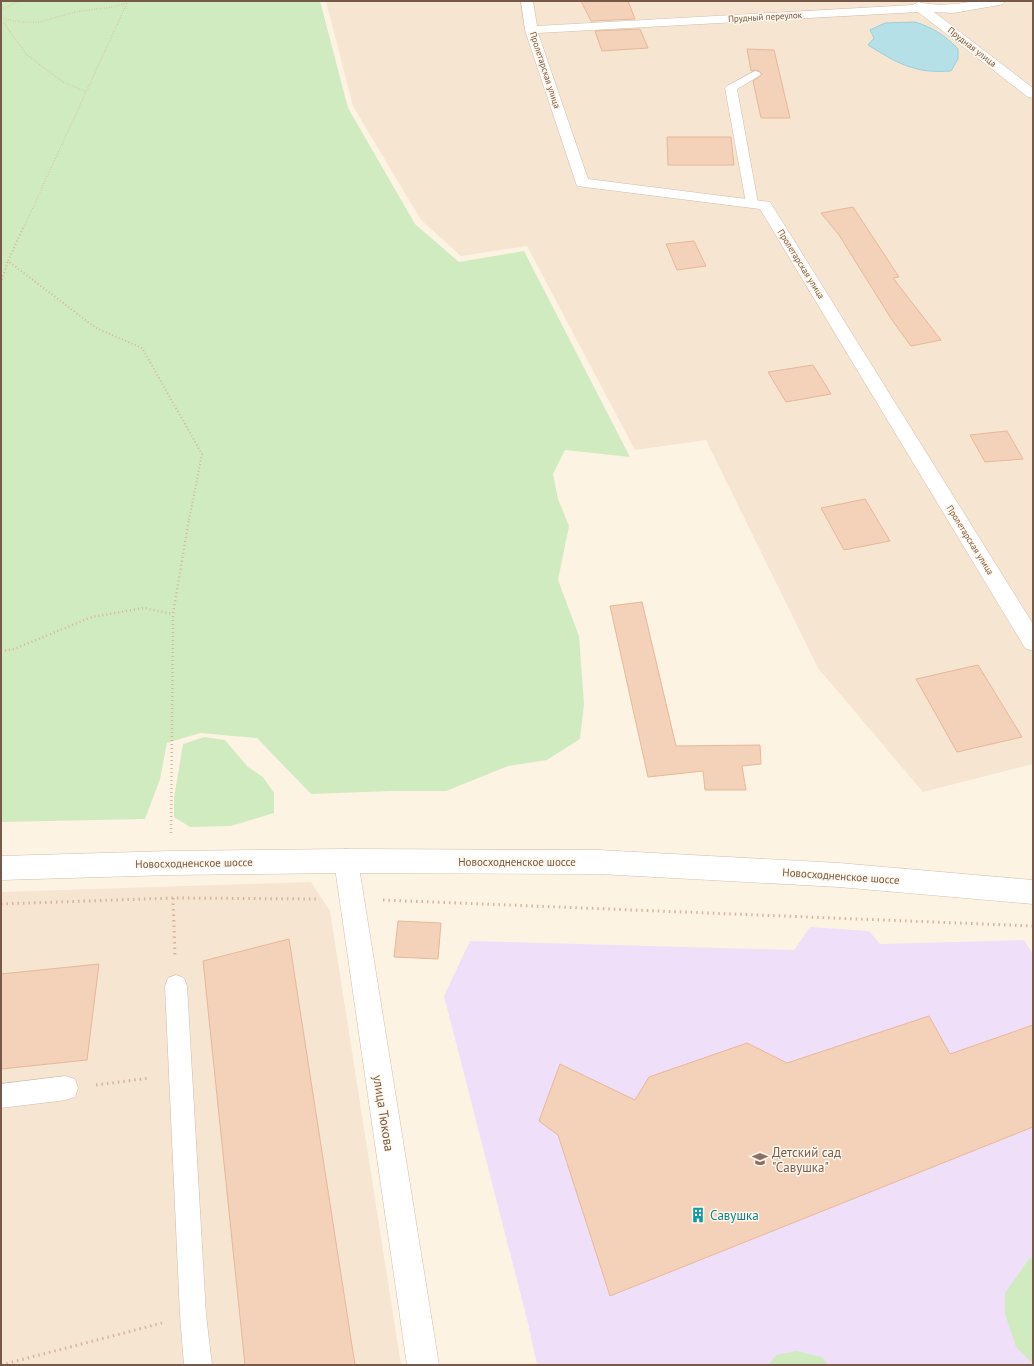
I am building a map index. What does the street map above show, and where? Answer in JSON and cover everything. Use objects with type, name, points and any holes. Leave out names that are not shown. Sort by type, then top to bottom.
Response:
[{"type":"street","name":"Пролетарская улица","points":[[526,1],[531,30],[582,183],[765,205],[1033,642]]},
{"type":"street","name":"Прудный переулок","points":[[531,30],[916,4],[953,9],[999,1]]},
{"type":"street","name":"Прудная улица","points":[[916,4],[1033,94]]},
{"type":"street","name":"Новосходненское шоссе","points":[[1,868],[170,863],[346,861],[599,862],[839,875],[1033,892]]},
{"type":"street","name":"улица Тюкова","points":[[346,861],[424,1365]]},
{"type":"lane","points":[[752,203],[731,88],[755,74]]},
{"type":"lane","points":[[176,986],[193,1315],[198,1365]]},
{"type":"lane","points":[[1,1096],[66,1088]]},
{"type":"path","points":[[1,9],[20,1]]},
{"type":"path","points":[[1,18],[20,22],[39,22],[75,12],[112,8],[127,2]]},
{"type":"path","points":[[1,283],[8,261],[127,2]]},
{"type":"path","points":[[4,23],[26,54],[63,82],[86,92]]},
{"type":"path","points":[[8,261],[96,328],[142,348],[202,454],[192,500],[173,614],[170,863]]},
{"type":"path","points":[[1,651],[14,649],[92,617],[144,608],[173,614]]},
{"type":"path","points":[[173,898],[176,986]]},
{"type":"path","points":[[1,904],[173,898],[351,899],[1033,926]]},
{"type":"path","points":[[66,1088],[180,1074]]},
{"type":"path","points":[[1,1365],[193,1315]]},
{"type":"shaded area","points":[[326,1],[1033,1],[1033,764],[923,792],[818,668],[706,440],[635,450],[527,246],[461,256],[421,220],[353,106]]},
{"type":"shaded area","points":[[311,882],[330,911],[401,1365],[1,1365],[1,892]]},
{"type":"shaded area","name":"Детский сад \"Савушка\"","points":[[810,927],[869,931],[880,944],[1024,940],[1033,954],[1033,1365],[537,1365],[528,1323],[444,996],[470,941],[794,950]]},
{"type":"green space","points":[[1,1],[320,1],[348,108],[415,224],[459,262],[524,251],[630,457],[565,450],[553,474],[558,499],[569,526],[558,580],[579,636],[584,704],[580,739],[547,760],[508,766],[446,791],[311,794],[257,738],[200,733],[167,743],[160,779],[145,819],[1,822]]},
{"type":"green space","points":[[204,737],[225,740],[248,767],[263,777],[274,793],[274,813],[231,826],[190,827],[174,817],[174,798],[183,744]]},
{"type":"green space","points":[[1033,1258],[1033,1364],[1016,1347],[1005,1314],[1005,1293],[1029,1259]]},
{"type":"green space","points":[[797,1351],[822,1357],[829,1365],[768,1365],[776,1355]]},
{"type":"water","points":[[915,22],[938,32],[958,49],[958,59],[951,71],[927,71],[907,66],[868,45],[874,38],[870,30],[885,23]]},
{"type":"building","points":[[581,1],[628,1],[635,19],[591,21]]},
{"type":"building","points":[[640,29],[648,48],[602,51],[595,31]]},
{"type":"building","points":[[747,49],[774,50],[790,118],[761,118],[753,81],[762,74],[759,71],[751,71]]},
{"type":"building","points":[[667,137],[731,137],[734,165],[668,165]]},
{"type":"building","points":[[853,207],[899,277],[893,278],[941,340],[911,346],[892,320],[839,235],[821,213]]},
{"type":"building","points":[[694,241],[706,266],[677,270],[666,244]]},
{"type":"building","points":[[813,365],[831,394],[786,402],[768,372]]},
{"type":"building","points":[[1007,431],[1023,459],[985,462],[970,435]]},
{"type":"building","points":[[865,499],[890,541],[844,550],[821,508]]},
{"type":"building","points":[[642,602],[676,746],[760,745],[761,764],[742,766],[746,790],[705,790],[703,771],[648,777],[610,606]]},
{"type":"building","points":[[978,665],[1022,737],[957,752],[916,679]]},
{"type":"building","points":[[398,921],[441,923],[438,959],[394,957]]},
{"type":"building","points":[[289,939],[355,1365],[245,1365],[203,961]]},
{"type":"building","points":[[99,964],[87,1060],[1,1069],[1,974]]},
{"type":"building","name":"Савушка","points":[[929,1016],[950,1054],[1033,1025],[1033,1127],[610,1296],[558,1135],[539,1121],[560,1064],[635,1100],[649,1077],[747,1043],[787,1063]]},
{"type":"place","name":"Детский сад \"Савушка\"","points":[[760,1159]]},
{"type":"place","name":"Савушка","points":[[698,1215]]}]
